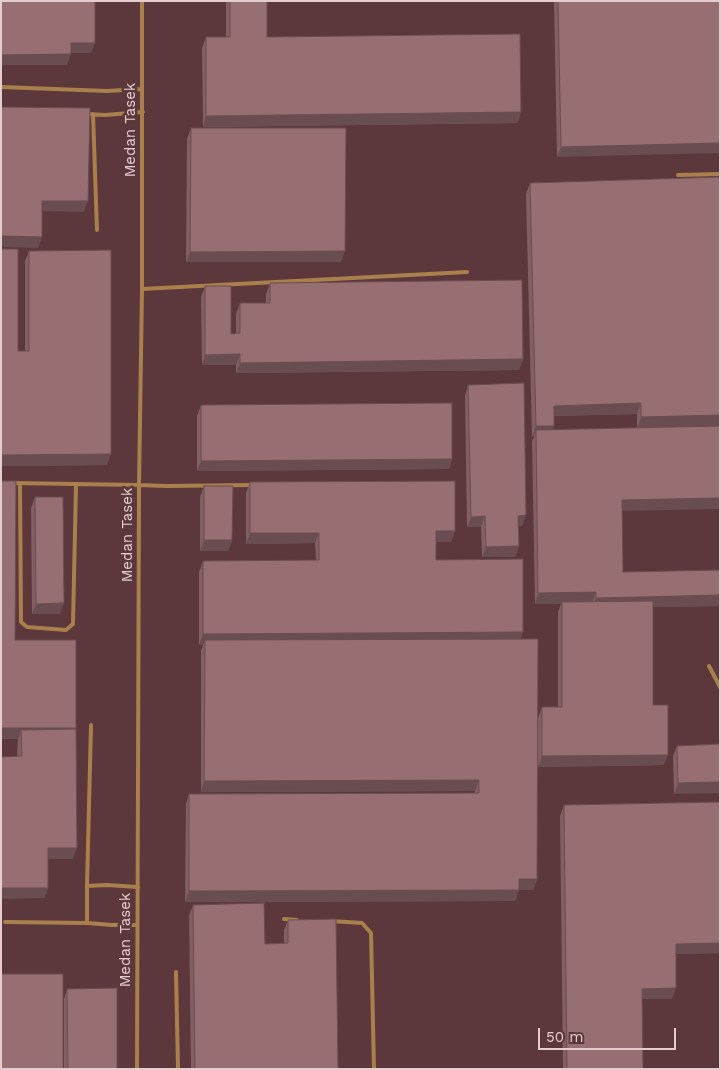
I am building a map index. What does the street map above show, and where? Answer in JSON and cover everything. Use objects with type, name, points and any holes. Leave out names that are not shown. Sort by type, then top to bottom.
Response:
[{"type":"lane","name":"Medan Tasek","points":[[137,1069],[139,485],[143,112],[142,1]]},
{"type":"lane","points":[[1,88],[107,91],[142,89]]},
{"type":"lane","points":[[84,114],[143,112]]},
{"type":"lane","points":[[93,114],[97,230]]},
{"type":"lane","points":[[678,175],[720,174]]},
{"type":"lane","points":[[142,289],[467,272]]},
{"type":"lane","points":[[11,483],[168,486],[257,485]]},
{"type":"lane","points":[[20,484],[21,622],[27,627],[66,630],[73,624],[76,485]]},
{"type":"lane","points":[[709,666],[720,687]]},
{"type":"lane","points":[[87,923],[91,725]]},
{"type":"lane","points":[[87,886],[138,887]]},
{"type":"lane","points":[[284,919],[303,920]]},
{"type":"lane","points":[[323,921],[362,923],[371,934],[374,1069]]},
{"type":"lane","points":[[5,922],[138,925]]},
{"type":"lane","points":[[176,972],[178,1069]]},
{"type":"building","points":[[1,1],[95,1],[95,43],[71,43],[71,54],[1,55]]},
{"type":"building","points":[[230,1],[267,1],[267,37],[520,34],[521,112],[206,116],[206,37],[230,37]]},
{"type":"building","points":[[558,1],[720,1],[720,143],[561,147]]},
{"type":"building","points":[[1,107],[90,108],[88,201],[42,201],[42,237],[1,236]]},
{"type":"building","points":[[191,128],[346,128],[345,251],[190,252]]},
{"type":"building","points":[[720,177],[720,415],[641,417],[641,403],[554,406],[554,426],[536,426],[530,183]]},
{"type":"building","points":[[1,249],[18,249],[18,351],[29,351],[29,251],[111,250],[111,454],[1,455]]},
{"type":"building","points":[[522,280],[523,359],[240,363],[240,354],[205,355],[205,286],[231,286],[231,334],[240,333],[240,303],[270,303],[270,283]]},
{"type":"building","points":[[524,383],[526,515],[518,516],[519,546],[486,547],[485,516],[471,517],[468,385]]},
{"type":"building","points":[[452,403],[452,459],[201,461],[201,405]]},
{"type":"building","points":[[720,426],[720,498],[622,500],[623,572],[720,570],[720,595],[596,598],[596,592],[538,593],[536,430]]},
{"type":"building","points":[[1,481],[16,481],[15,640],[76,640],[76,728],[1,728]]},
{"type":"building","points":[[455,481],[455,531],[436,531],[436,560],[523,559],[523,632],[203,634],[203,561],[319,560],[319,533],[250,533],[250,482]]},
{"type":"building","points":[[204,486],[233,486],[232,540],[204,540]]},
{"type":"building","points":[[35,497],[63,497],[64,603],[36,604]]},
{"type":"building","points":[[653,601],[653,705],[668,705],[668,755],[542,756],[542,707],[562,707],[562,602]]},
{"type":"building","points":[[538,639],[537,879],[519,879],[519,890],[189,891],[189,794],[479,793],[479,780],[204,781],[205,640]]},
{"type":"building","points":[[76,729],[77,848],[48,848],[48,888],[1,888],[1,757],[22,756],[21,730]]},
{"type":"building","points":[[720,744],[720,782],[678,783],[677,746]]},
{"type":"building","points":[[720,802],[720,943],[676,944],[676,988],[642,989],[643,1069],[567,1069],[564,805]]},
{"type":"building","points":[[264,903],[265,944],[288,943],[288,920],[336,919],[338,1069],[195,1069],[193,905]]},
{"type":"building","points":[[1,974],[63,974],[63,1069],[1,1069]]},
{"type":"building","points":[[117,988],[117,1069],[68,1069],[67,989]]}]
